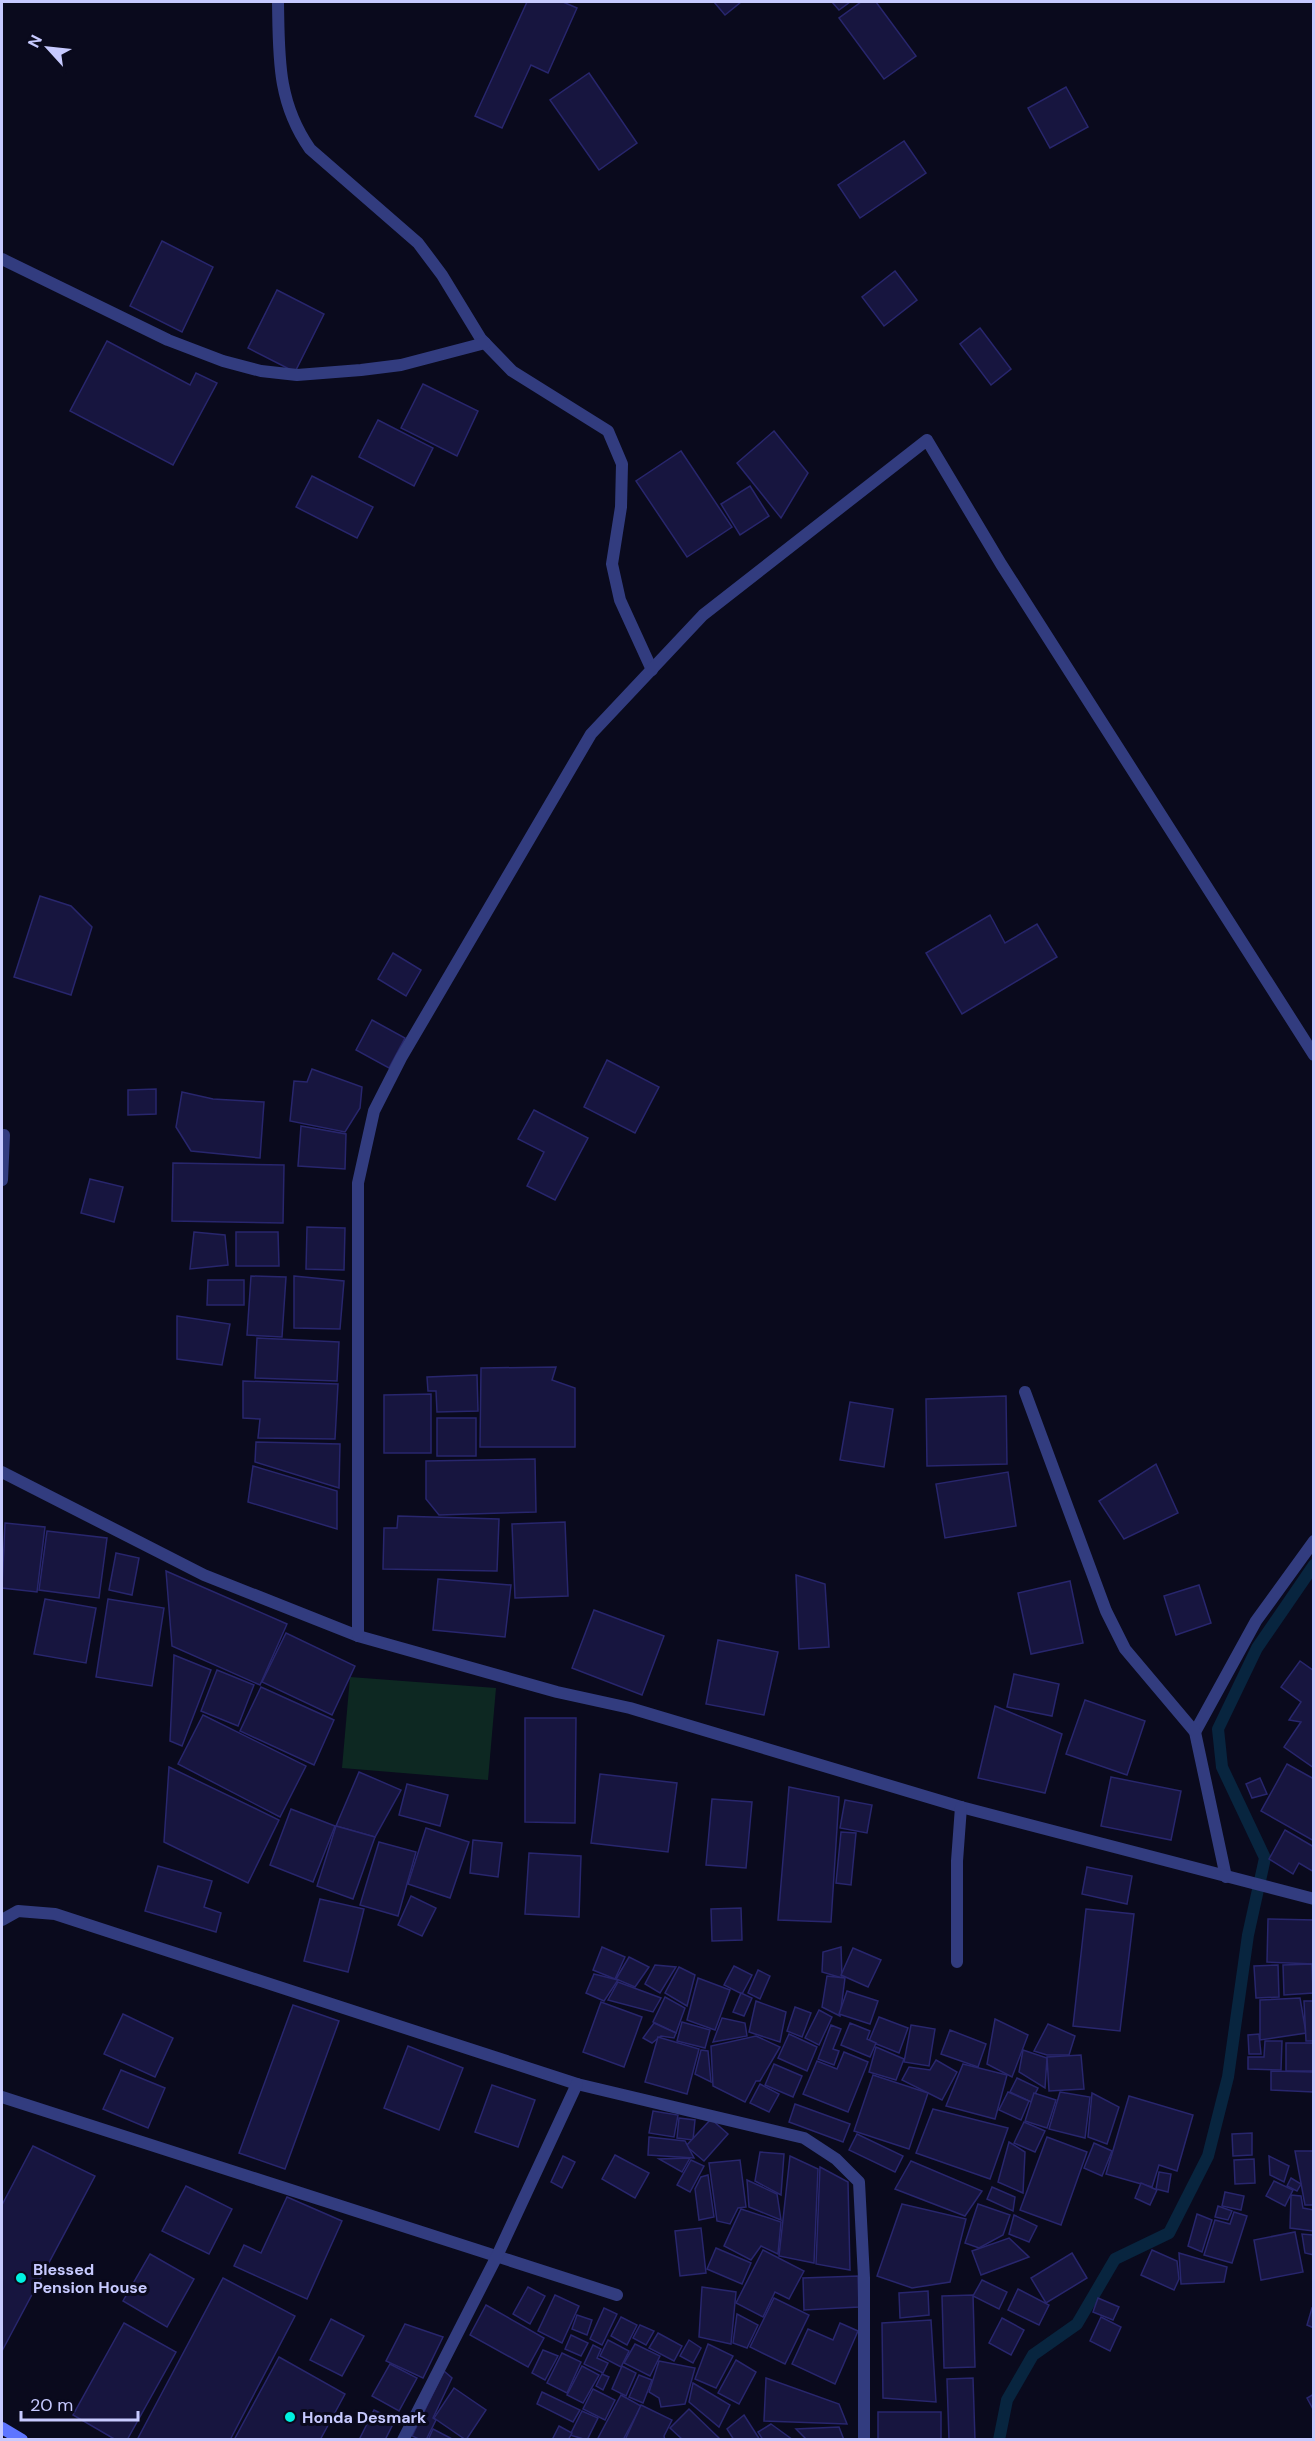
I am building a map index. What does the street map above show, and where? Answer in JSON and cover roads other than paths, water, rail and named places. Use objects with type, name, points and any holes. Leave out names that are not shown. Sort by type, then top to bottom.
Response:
[{"type":"main road","points":[[2,2428],[22,2439]]},
{"type":"street","points":[[278,2],[279,68],[286,105],[297,131],[310,149],[418,243],[442,275],[485,343],[512,371],[608,431],[622,464],[621,507],[612,564],[620,600],[652,670]]},
{"type":"street","points":[[2,260],[168,340],[223,362],[261,371],[297,375],[401,365],[485,343]]},
{"type":"street","points":[[358,1636],[358,1183],[374,1111],[401,1058],[591,734],[703,615],[927,440],[1008,574],[1314,1055]]},
{"type":"street","points":[[2,1180],[4,1135]]},
{"type":"street","points":[[1025,1392],[1106,1611],[1125,1649],[1195,1732],[1230,1878]]},
{"type":"street","points":[[2,1472],[204,1575],[358,1636],[557,1692],[630,1708],[961,1807],[1314,1899]]},
{"type":"street","points":[[1195,1732],[1256,1621],[1314,1541]]},
{"type":"street","points":[[957,1962],[961,1807]]},
{"type":"street","points":[[2,1920],[18,1911],[55,1914],[577,2084],[804,2138],[836,2159],[859,2182],[864,2278],[864,2439]]},
{"type":"street","points":[[403,2439],[497,2256],[577,2084]]},
{"type":"street","points":[[2,2097],[617,2295]]},
{"type":"waterway","points":[[999,2440],[1007,2400],[1033,2355],[1077,2324],[1115,2259],[1169,2233],[1208,2156],[1228,2077],[1248,1935],[1265,1858],[1222,1767],[1218,1729],[1257,1648],[1314,1565]]},
{"type":"place","name":"Blessed Pension House","points":[[21,2278]]},
{"type":"place","name":"Honda Desmark","points":[[290,2417]]}]
